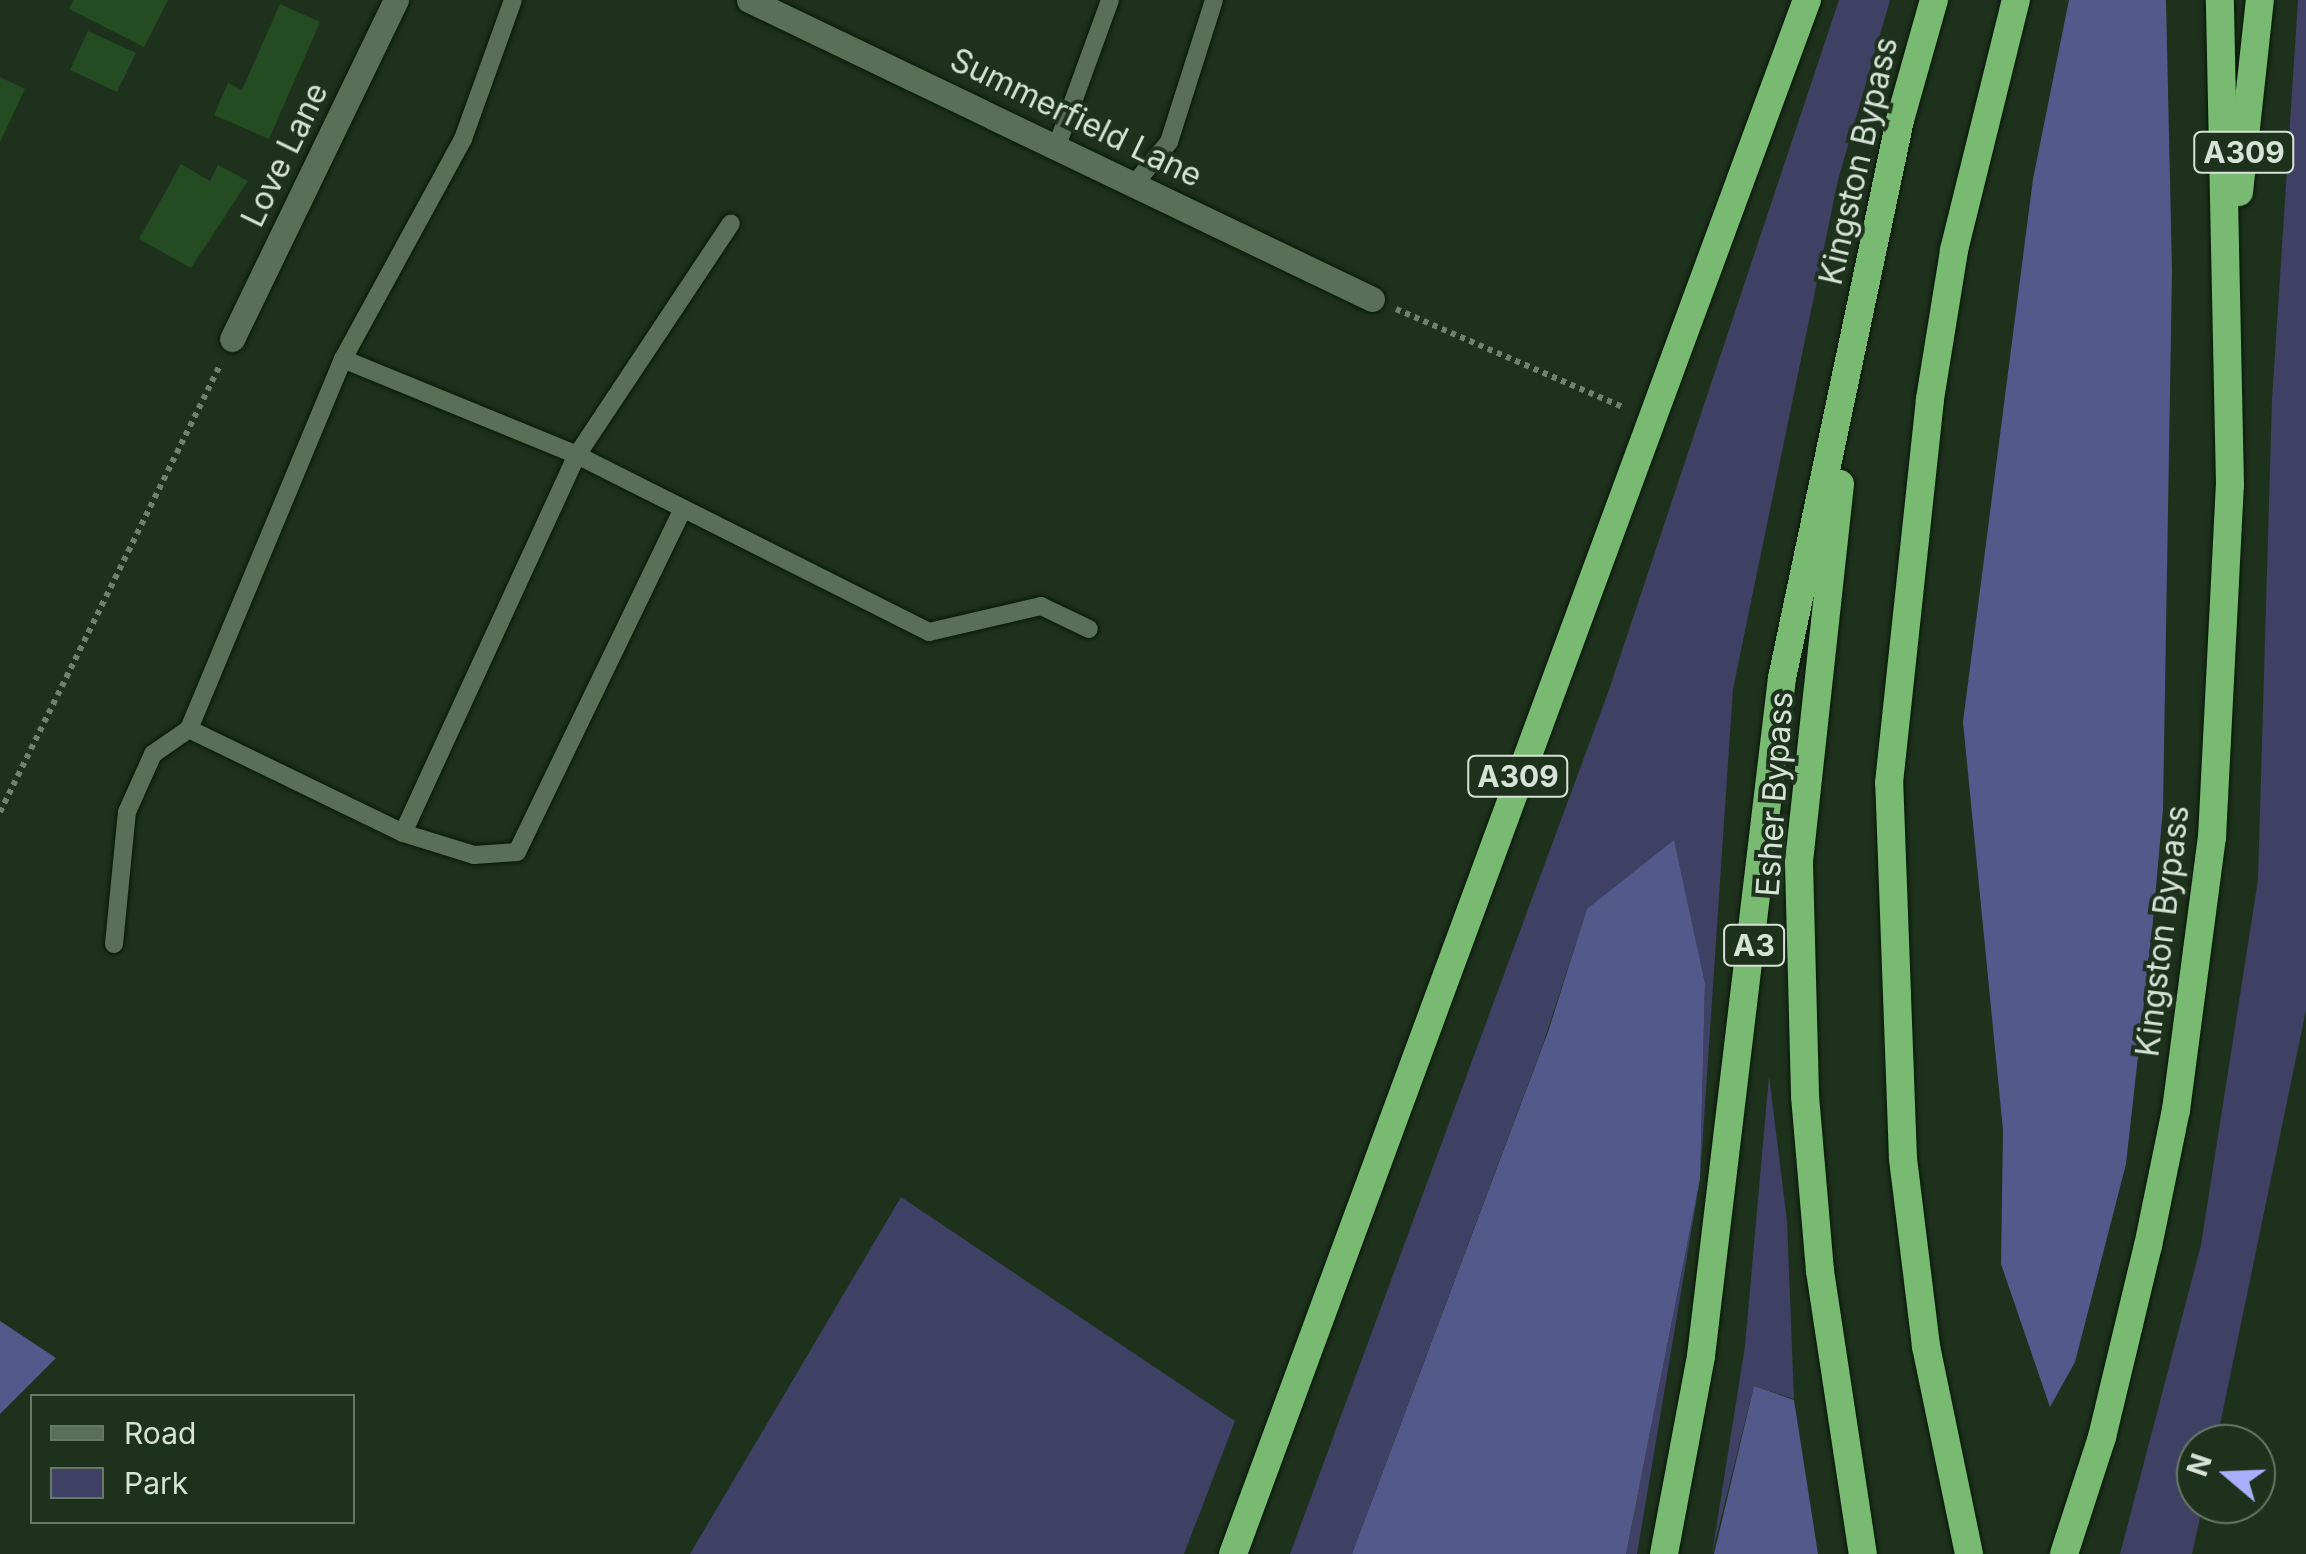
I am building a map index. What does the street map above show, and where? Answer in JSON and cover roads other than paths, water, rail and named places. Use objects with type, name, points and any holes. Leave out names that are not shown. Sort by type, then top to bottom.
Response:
[{"type":"highway","name":"A309","points":[[1233,1554],[1647,418],[1807,0]]},
{"type":"highway","name":"Kingston Bypass","points":[[1855,338],[1900,120],[1934,0]]},
{"type":"highway","points":[[1969,1554],[1926,1346],[1902,1141],[1889,783],[1909,578],[1954,250],[2016,0]]},
{"type":"highway","name":"A309","points":[[2220,0],[2227,303]]},
{"type":"highway","name":"A309","points":[[2227,303],[2260,0]]},
{"type":"highway","name":"Kingston Bypass","points":[[2068,1543],[2148,1246],[2198,952],[2226,648],[2227,303]]},
{"type":"highway","name":"A3","points":[[1664,1554],[1706,1317],[1782,678],[1855,338]]},
{"type":"highway","name":"Esher Bypass","points":[[1855,338],[1799,864],[1805,1096],[1820,1272],[1863,1554]]},
{"type":"street","name":"Love Lane","points":[[232,339],[396,0]]},
{"type":"street","name":"Summerfield Lane","points":[[750,0],[1058,144],[1372,298]]},
{"type":"lane","points":[[114,944],[126,812],[153,754],[189,730],[343,358],[462,139],[513,0]]},
{"type":"lane","points":[[1058,144],[1110,0]]},
{"type":"lane","points":[[1136,182],[1168,142],[1214,0]]},
{"type":"lane","points":[[403,833],[577,455],[730,224]]},
{"type":"lane","points":[[343,358],[577,455],[681,513],[929,632],[1041,606],[1089,629]]},
{"type":"lane","points":[[189,730],[403,833],[474,856],[517,852],[681,513]]}]
